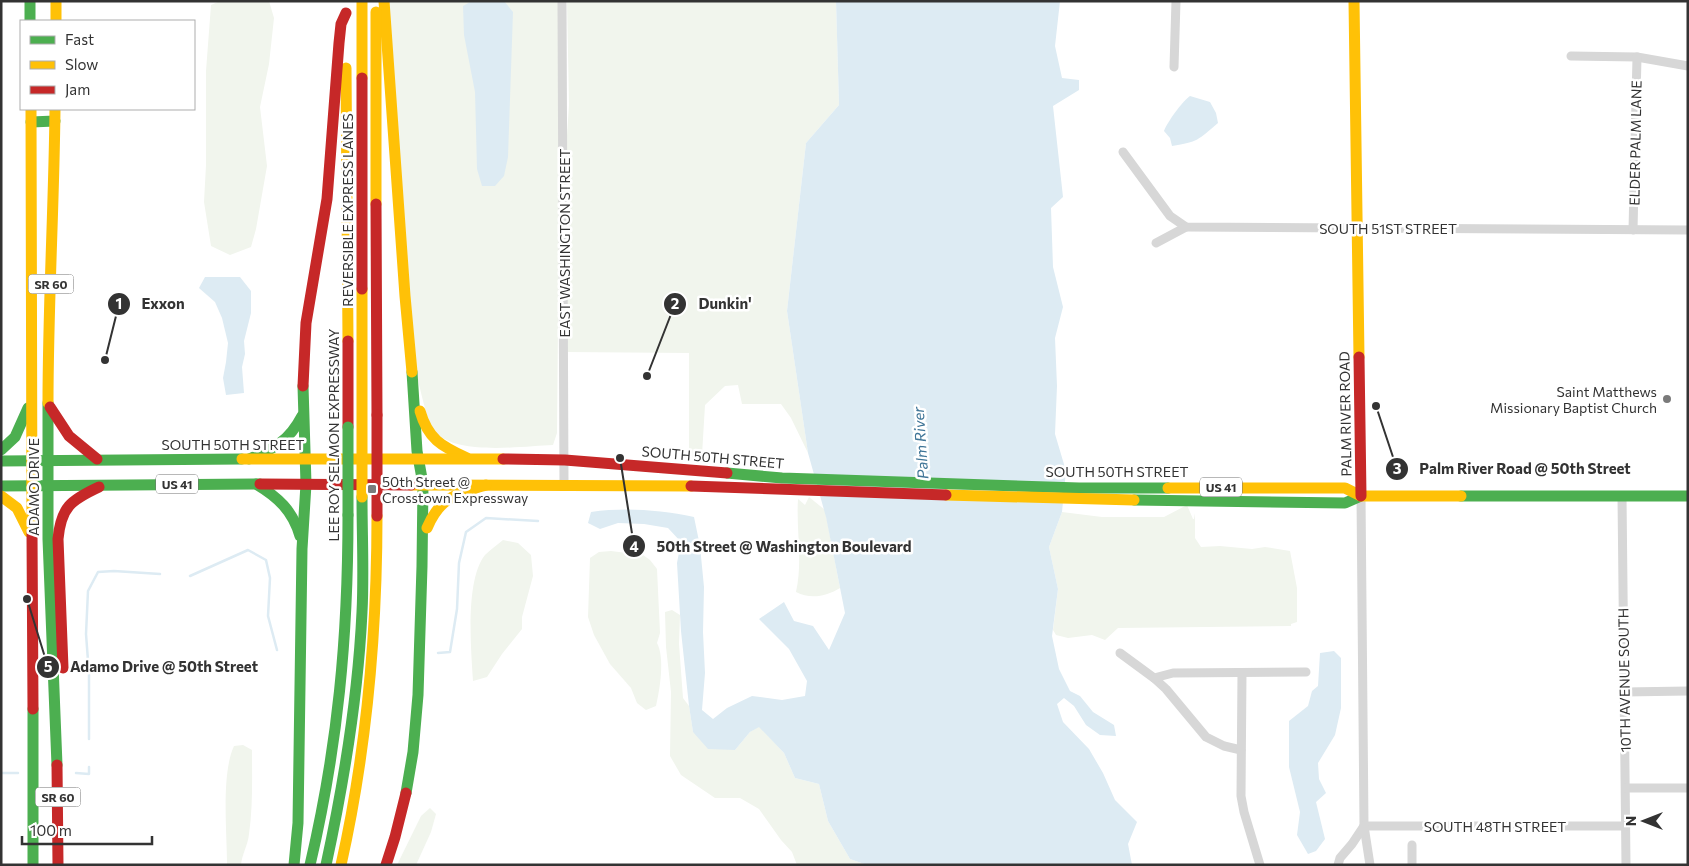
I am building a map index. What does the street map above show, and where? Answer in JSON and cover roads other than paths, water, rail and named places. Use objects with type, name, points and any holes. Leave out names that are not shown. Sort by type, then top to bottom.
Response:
[{"type":"main road","points":[[30,1],[30,20]]},
{"type":"main road","points":[[56,1],[56,20]]},
{"type":"main road","name":"LEE ROY SELMON EXPRESSWAY","points":[[310,865],[327,791],[340,706],[347,617],[346,1]]},
{"type":"main road","name":"REVERSIBLE EXPRESS LANES","points":[[326,865],[349,749],[358,674],[362,610],[362,1]]},
{"type":"main road","points":[[341,865],[358,780],[372,680],[377,595],[376,1]]},
{"type":"main road","points":[[384,1],[418,458],[423,484],[419,700],[415,744],[403,811],[386,865]]},
{"type":"main road","name":"PALM RIVER ROAD","points":[[1354,1],[1361,496]]},
{"type":"main road","points":[[294,865],[299,790],[302,549],[306,484],[303,415],[305,334],[327,199],[339,43],[341,24],[346,14]]},
{"type":"main road","name":"ADAMO DRIVE","points":[[30,110],[32,538],[45,753],[58,865]]},
{"type":"main road","name":"ADAMO DRIVE","points":[[33,865],[45,753],[56,700],[50,590],[48,402],[56,110]]},
{"type":"main road","points":[[31,122],[56,121]]},
{"type":"main road","points":[[414,388],[424,427],[439,444],[467,458]]},
{"type":"main road","points":[[1,450],[17,436],[31,397]]},
{"type":"main road","points":[[48,402],[60,426],[70,439],[97,459]]},
{"type":"main road","points":[[249,459],[278,447],[288,440],[303,415]]},
{"type":"main road","name":"SOUTH 50TH STREET","points":[[32,460],[467,458],[565,460],[781,483]]},
{"type":"main road","name":"US 41","points":[[1,460],[32,460]]},
{"type":"main road","name":"SOUTH 50TH STREET","points":[[32,485],[423,484],[692,486],[781,483],[1079,493],[1345,488],[1361,496],[1688,496]]},
{"type":"main road","points":[[256,484],[276,496],[291,511],[299,532],[302,549]]},
{"type":"main road","name":"US 41","points":[[1,486],[32,485]]},
{"type":"main road","points":[[56,700],[64,680],[58,539],[60,524],[67,505],[80,496],[104,485]]},
{"type":"main road","points":[[423,541],[431,517],[438,506],[456,494],[486,485]]},
{"type":"main road","points":[[1,496],[16,508],[32,538]]},
{"type":"street","name":"EAST WASHINGTON STREET","points":[[562,1],[564,486]]},
{"type":"street","points":[[1174,67],[1176,1]]},
{"type":"street","points":[[1571,56],[1637,57],[1688,66]]},
{"type":"street","name":"ELDER PALM LANE","points":[[1633,230],[1637,57]]},
{"type":"street","points":[[1123,152],[1170,216],[1186,227],[1156,243]]},
{"type":"street","name":"SOUTH 51ST STREET","points":[[1186,227],[1688,230]]},
{"type":"street","name":"PALM RIVER ROAD","points":[[1361,496],[1364,826],[1370,865]]},
{"type":"street","name":"10TH AVENUE SOUTH","points":[[1622,496],[1626,865]]},
{"type":"street","points":[[1120,653],[1154,678],[1206,737],[1224,746],[1241,750]]},
{"type":"street","points":[[1154,678],[1173,673],[1306,672]]},
{"type":"street","points":[[1242,673],[1241,796],[1260,865]]},
{"type":"street","points":[[1624,692],[1688,691]]},
{"type":"street","points":[[1626,788],[1688,788]]},
{"type":"street","points":[[1338,865],[1340,858],[1364,826]]},
{"type":"street","name":"SOUTH 48TH STREET","points":[[1364,826],[1626,826]]},
{"type":"street","points":[[1412,845],[1412,865]]},
{"type":"water","points":[[472,1],[504,1],[513,12],[508,157],[504,176],[495,186],[482,186],[477,169],[475,92],[464,35],[463,6]]},
{"type":"water","name":"Palm River","points":[[836,1],[1060,1],[1055,46],[1062,78],[1079,80],[1079,90],[1053,106],[1063,197],[1051,208],[1053,267],[1063,307],[1055,338],[1057,386],[1055,434],[1066,471],[1062,512],[1049,547],[1058,589],[1052,636],[1059,669],[1070,691],[1080,696],[1093,712],[1114,725],[1116,736],[1100,735],[1086,725],[1074,706],[1064,698],[1057,704],[1063,722],[1089,749],[1103,773],[1115,800],[1137,822],[1128,844],[1132,865],[867,865],[850,859],[828,821],[819,784],[795,778],[784,753],[759,727],[750,732],[735,750],[708,749],[693,732],[681,631],[677,563],[681,542],[668,528],[644,524],[618,523],[600,529],[588,523],[591,512],[617,510],[656,511],[694,517],[700,546],[704,587],[703,632],[705,673],[702,710],[713,719],[727,708],[752,696],[782,700],[805,696],[807,681],[789,649],[759,619],[784,602],[794,621],[813,626],[829,650],[845,613],[826,517],[808,453],[787,311],[806,143],[839,105]]},
{"type":"water","points":[[1190,96],[1210,102],[1216,113],[1218,123],[1197,139],[1172,146],[1170,138],[1164,131],[1176,112]]},
{"type":"water","points":[[205,277],[240,277],[251,291],[251,313],[244,341],[245,354],[242,367],[244,393],[226,395],[223,378],[228,343],[222,318],[215,302],[199,288]]},
{"type":"water","points":[[1334,651],[1341,658],[1341,708],[1335,735],[1318,763],[1319,779],[1326,793],[1316,802],[1325,839],[1316,851],[1308,854],[1297,835],[1300,812],[1289,767],[1289,721],[1308,706],[1312,691],[1318,686],[1320,653]]},
{"type":"waterway","points":[[438,653],[450,652],[457,609],[459,563],[466,532],[486,518],[538,521]]},
{"type":"waterway","points":[[190,576],[248,550],[266,560],[270,578],[268,616],[277,650]]},
{"type":"waterway","points":[[89,739],[89,674],[86,634],[88,591],[98,572],[114,571],[160,574]]},
{"type":"waterway","points":[[76,773],[89,774],[89,767]]},
{"type":"waterway","points":[[1,773],[18,773]]},
{"type":"place","name":"Exxon","points":[[105,360]]},
{"type":"place","name":"Dunkin'","points":[[647,376]]},
{"type":"place","name":"Saint Matthews Missionary Baptist Church","points":[[1667,399]]},
{"type":"place","name":"Palm River Road @ 50th Street","points":[[1376,406]]},
{"type":"place","name":"50th Street @ Washington Boulevard","points":[[620,458]]},
{"type":"place","name":"50th Street @ Crosstown Expressway","points":[[372,489]]},
{"type":"place","name":"Adamo Drive @ 50th Street","points":[[27,599]]}]
